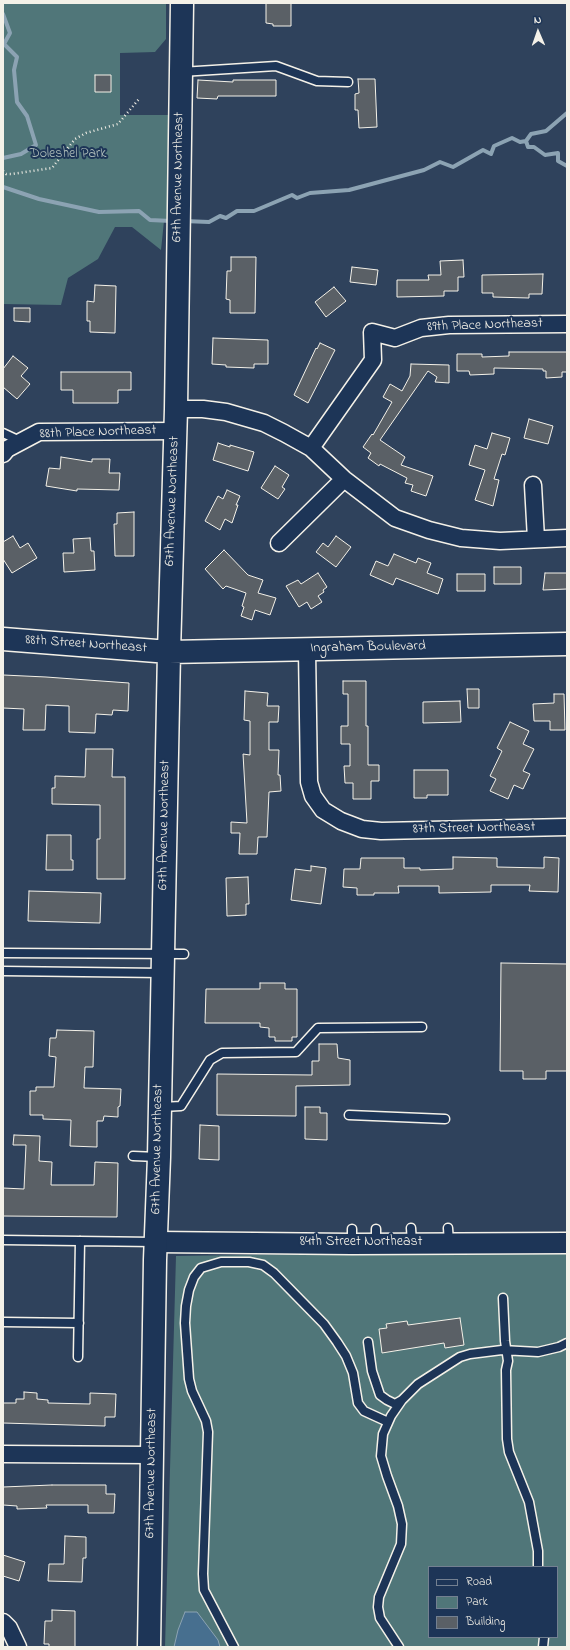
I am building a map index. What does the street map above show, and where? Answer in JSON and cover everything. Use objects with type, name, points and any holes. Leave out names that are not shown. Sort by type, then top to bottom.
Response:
[{"type":"main road","name":"67th Avenue Northeast","points":[[149,1647],[151,1455],[159,1157],[168,652],[176,409],[182,3]]},
{"type":"main road","name":"88th Street Northeast","points":[[3,639],[168,652]]},
{"type":"main road","name":"Ingraham Boulevard","points":[[168,652],[567,644]]},
{"type":"street","name":"89th Place Northeast","points":[[311,448],[373,360],[372,332],[395,338],[421,328],[449,325],[567,324]]},
{"type":"street","points":[[176,409],[226,412],[264,424],[284,433],[311,448],[344,479],[395,518],[429,530],[461,538],[500,541],[567,538]]},
{"type":"street","name":"88th Place Northeast","points":[[3,454],[7,449],[20,441],[39,432],[175,431]]},
{"type":"street","points":[[278,543],[344,479]]},
{"type":"street","points":[[533,485],[536,539]]},
{"type":"street","name":"87th Street Northeast","points":[[307,650],[309,782],[313,796],[323,810],[341,821],[362,829],[381,831],[567,827]]},
{"type":"street","name":"84th Street Northeast","points":[[156,1242],[366,1240],[411,1235],[448,1235],[507,1246],[567,1242]]},
{"type":"street","points":[[3,1454],[151,1455]]},
{"type":"street","points":[[3,1622],[9,1628],[18,1647]]},
{"type":"lane","points":[[181,72],[276,66],[317,81],[348,82]]},
{"type":"lane","points":[[3,433],[20,441]]},
{"type":"lane","points":[[3,954],[162,964]]},
{"type":"lane","points":[[3,971],[162,964],[184,954]]},
{"type":"lane","points":[[159,1107],[181,1106],[210,1060],[222,1053],[296,1052],[318,1028],[422,1027]]},
{"type":"lane","points":[[349,1115],[445,1120]]},
{"type":"lane","points":[[133,1156],[159,1157]]},
{"type":"lane","points":[[3,1240],[156,1242]]},
{"type":"lane","points":[[78,1357],[80,1241]]},
{"type":"lane","points":[[234,1647],[204,1590],[203,1574],[208,1432],[206,1421],[192,1391],[189,1379],[185,1323],[186,1306],[190,1290],[194,1277],[201,1268],[221,1262],[249,1262],[263,1265],[274,1273],[324,1324],[337,1342],[346,1356],[353,1373],[358,1403],[364,1411],[388,1422]]},
{"type":"lane","points":[[502,1298],[508,1361],[506,1370],[509,1452],[529,1502],[538,1551],[538,1566]]},
{"type":"lane","points":[[3,1322],[79,1323]]},
{"type":"lane","points":[[368,1342],[372,1371],[380,1395],[396,1404],[418,1384],[460,1357],[470,1354],[506,1350],[538,1352],[559,1347],[567,1343]]},
{"type":"lane","points":[[399,1647],[380,1618],[378,1607],[379,1597],[401,1544],[402,1524],[398,1506],[381,1456],[383,1434],[388,1422],[402,1400]]},
{"type":"path","points":[[3,171],[6,174],[12,174],[52,168],[60,160],[75,139],[86,133],[118,124],[139,100]]},
{"type":"green space","name":"Doleshel Park","points":[[3,3],[166,3],[166,39],[155,52],[120,53],[120,115],[168,115],[169,221],[164,221],[161,250],[132,227],[115,227],[98,259],[68,278],[61,305],[3,304]]},
{"type":"green space","points":[[567,1250],[567,1647],[165,1647],[176,1256]]},
{"type":"water","points":[[185,1612],[197,1612],[218,1640],[220,1647],[174,1647],[178,1630]]},
{"type":"building","points":[[266,3],[291,3],[291,26],[273,26],[273,24],[266,23]]},
{"type":"building","points":[[95,75],[111,75],[111,92],[95,92]]},
{"type":"building","points":[[358,79],[375,79],[377,127],[359,128],[358,110],[355,110],[355,94],[359,93]]},
{"type":"building","points":[[198,80],[233,82],[233,80],[276,80],[276,96],[218,96],[217,99],[197,98]]},
{"type":"building","points":[[231,257],[256,257],[255,313],[230,313],[230,300],[226,299],[227,271],[231,271]]},
{"type":"building","points":[[463,260],[464,277],[458,277],[458,291],[444,291],[444,296],[397,297],[397,280],[429,280],[428,275],[441,275],[440,261]]},
{"type":"building","points":[[352,267],[378,270],[376,285],[350,282]]},
{"type":"building","points":[[543,274],[542,294],[529,294],[529,298],[493,297],[493,293],[482,293],[482,275]]},
{"type":"building","points":[[95,285],[116,286],[115,333],[90,332],[90,321],[87,321],[87,301],[94,302]]},
{"type":"building","points":[[334,287],[346,301],[326,317],[315,302]]},
{"type":"building","points":[[14,308],[30,308],[30,322],[14,321]]},
{"type":"building","points":[[213,338],[268,340],[268,364],[254,364],[254,368],[226,367],[226,365],[212,364]]},
{"type":"building","points":[[320,343],[335,350],[308,403],[294,395],[316,348],[317,349]]},
{"type":"building","points":[[509,352],[567,352],[567,372],[562,372],[562,377],[546,378],[546,371],[543,371],[543,369],[494,368],[494,374],[470,375],[469,371],[457,371],[457,354],[482,354],[482,357],[509,356]]},
{"type":"building","points":[[13,356],[28,368],[21,376],[30,384],[17,399],[3,387],[3,369]]},
{"type":"building","points":[[411,364],[449,365],[449,383],[435,382],[437,377],[428,371],[380,440],[405,457],[401,465],[433,476],[426,496],[411,491],[413,485],[405,483],[407,478],[380,464],[379,466],[368,458],[371,453],[363,447],[372,434],[373,435],[392,402],[383,397],[390,384],[402,391],[410,376]]},
{"type":"building","points":[[61,372],[131,372],[131,390],[118,390],[118,403],[73,403],[73,390],[61,390]]},
{"type":"building","points":[[529,419],[553,426],[548,444],[524,438]]},
{"type":"building","points":[[492,433],[510,438],[505,455],[502,454],[494,479],[499,480],[493,506],[475,500],[485,470],[469,465],[475,445],[487,449]]},
{"type":"building","points":[[218,443],[254,452],[248,471],[213,460]]},
{"type":"building","points":[[61,457],[92,462],[92,459],[110,459],[109,473],[120,473],[119,490],[77,489],[77,491],[46,486],[49,468],[60,469]]},
{"type":"building","points":[[275,466],[289,475],[282,487],[285,489],[278,499],[261,488]]},
{"type":"building","points":[[227,490],[240,496],[236,505],[238,505],[232,523],[225,519],[220,530],[205,521],[218,496],[223,499]]},
{"type":"building","points":[[134,512],[134,556],[115,556],[114,524],[117,524],[117,513]]},
{"type":"building","points":[[13,536],[20,548],[28,543],[37,558],[12,573],[3,559],[3,542]]},
{"type":"building","points":[[336,536],[351,547],[336,567],[316,552],[323,543],[328,547]]},
{"type":"building","points":[[90,538],[91,551],[94,551],[95,570],[64,572],[63,553],[74,553],[73,539]]},
{"type":"building","points":[[224,550],[248,575],[263,580],[258,593],[276,598],[270,615],[255,610],[252,620],[241,616],[246,593],[226,586],[223,589],[205,569]]},
{"type":"building","points":[[394,554],[416,563],[418,558],[431,563],[427,573],[443,579],[438,594],[396,578],[393,585],[370,575],[376,561],[388,566]]},
{"type":"building","points":[[494,567],[521,567],[521,584],[494,584]]},
{"type":"building","points":[[318,573],[327,587],[323,590],[324,592],[318,596],[322,602],[311,609],[307,602],[299,607],[286,586],[298,580],[301,584]]},
{"type":"building","points":[[545,573],[567,573],[567,589],[543,590]]},
{"type":"building","points":[[457,574],[485,574],[485,591],[457,591]]},
{"type":"building","points":[[3,675],[129,683],[128,711],[113,710],[112,715],[96,714],[95,733],[69,732],[69,706],[46,705],[45,730],[23,730],[24,709],[3,708]]},
{"type":"building","points":[[343,681],[366,681],[368,765],[379,765],[379,781],[371,781],[371,799],[353,799],[353,783],[345,783],[344,766],[350,766],[350,744],[341,744],[341,726],[348,726],[348,694],[343,694]]},
{"type":"building","points":[[467,689],[479,689],[479,708],[468,708]]},
{"type":"building","points":[[245,691],[268,693],[267,706],[279,706],[278,722],[269,722],[269,750],[279,750],[278,775],[280,775],[281,791],[269,792],[267,837],[258,837],[257,854],[239,854],[240,833],[231,833],[231,822],[247,823],[243,754],[250,755],[250,721],[244,720]]},
{"type":"building","points":[[554,694],[564,694],[565,730],[550,730],[550,721],[534,721],[533,704],[554,703]]},
{"type":"building","points":[[460,701],[461,722],[423,723],[423,702]]},
{"type":"building","points":[[510,722],[529,731],[523,744],[534,749],[523,771],[530,774],[523,789],[514,785],[508,799],[490,791],[496,779],[490,776],[502,751],[497,748]]},
{"type":"building","points":[[86,749],[113,749],[112,777],[125,777],[125,879],[97,879],[97,839],[100,839],[100,805],[52,804],[52,788],[55,788],[55,776],[85,777]]},
{"type":"building","points":[[414,770],[448,770],[448,795],[427,795],[427,798],[414,798]]},
{"type":"building","points":[[47,835],[71,835],[71,860],[73,860],[73,870],[46,870]]},
{"type":"building","points":[[453,857],[497,858],[497,867],[544,868],[544,857],[559,858],[558,892],[529,891],[530,885],[491,885],[491,892],[439,893],[439,886],[398,886],[399,893],[357,895],[357,888],[343,887],[344,869],[360,869],[361,858],[404,858],[404,868],[420,868],[420,870],[453,869]]},
{"type":"building","points":[[311,866],[326,868],[321,904],[291,900],[295,869],[311,871]]},
{"type":"building","points":[[248,877],[249,904],[246,904],[246,915],[227,916],[226,878]]},
{"type":"building","points":[[29,891],[101,893],[100,923],[28,921]]},
{"type":"building","points":[[501,963],[567,964],[567,1071],[546,1071],[546,1079],[523,1079],[523,1071],[500,1071]]},
{"type":"building","points":[[260,983],[285,983],[285,989],[297,989],[297,1037],[292,1037],[292,1041],[275,1041],[275,1037],[269,1037],[269,1028],[260,1027],[260,1023],[205,1023],[206,989],[260,989]]},
{"type":"building","points":[[57,1030],[94,1031],[93,1067],[85,1067],[84,1088],[121,1089],[118,1117],[104,1116],[103,1121],[97,1121],[97,1147],[70,1146],[71,1120],[43,1119],[43,1115],[30,1115],[30,1091],[36,1091],[36,1087],[54,1087],[56,1057],[49,1056],[50,1038],[56,1038]]},
{"type":"building","points":[[319,1044],[337,1044],[338,1058],[350,1060],[350,1085],[296,1086],[296,1116],[217,1115],[217,1074],[312,1075],[312,1061],[319,1061]]},
{"type":"building","points":[[305,1107],[320,1107],[320,1113],[327,1113],[327,1140],[305,1139]]},
{"type":"building","points":[[200,1125],[219,1126],[219,1160],[199,1159]]},
{"type":"building","points":[[14,1135],[40,1136],[39,1161],[52,1162],[51,1185],[94,1185],[95,1162],[118,1163],[117,1217],[3,1216],[3,1188],[24,1189],[26,1145],[13,1145]]},
{"type":"building","points":[[460,1318],[464,1345],[445,1348],[444,1343],[382,1353],[379,1329],[387,1328],[386,1324],[407,1321],[408,1325]]},
{"type":"building","points":[[24,1392],[37,1393],[37,1399],[48,1400],[48,1403],[90,1404],[90,1393],[116,1394],[115,1417],[105,1417],[105,1426],[3,1423],[3,1403],[16,1403],[16,1399],[24,1399]]},
{"type":"building","points":[[106,1485],[106,1494],[115,1494],[114,1513],[88,1513],[88,1505],[46,1505],[47,1508],[17,1509],[17,1506],[3,1505],[3,1487]]},
{"type":"building","points":[[65,1536],[86,1537],[86,1558],[83,1558],[82,1582],[48,1581],[49,1564],[64,1564]]},
{"type":"building","points":[[3,1555],[25,1562],[19,1581],[3,1576]]},
{"type":"building","points":[[52,1610],[75,1611],[75,1647],[49,1647],[49,1644],[44,1644],[45,1621],[52,1621]]},
{"type":"waterway","points":[[3,14],[10,33],[4,44],[17,57],[14,70],[17,102],[27,116],[36,145],[21,154],[3,158]]},
{"type":"waterway","points":[[526,141],[531,134],[546,131],[567,113]]},
{"type":"waterway","points":[[184,221],[209,222],[220,216],[226,218],[237,211],[254,211],[292,195],[297,198],[310,193],[349,190],[424,170],[440,162],[453,167],[483,150],[491,154],[494,146],[512,138],[520,142],[526,141],[528,147],[534,147],[545,155],[558,153],[558,161],[567,166]]},
{"type":"waterway","points":[[3,187],[39,199],[99,212],[139,211],[150,220],[171,221]]}]
